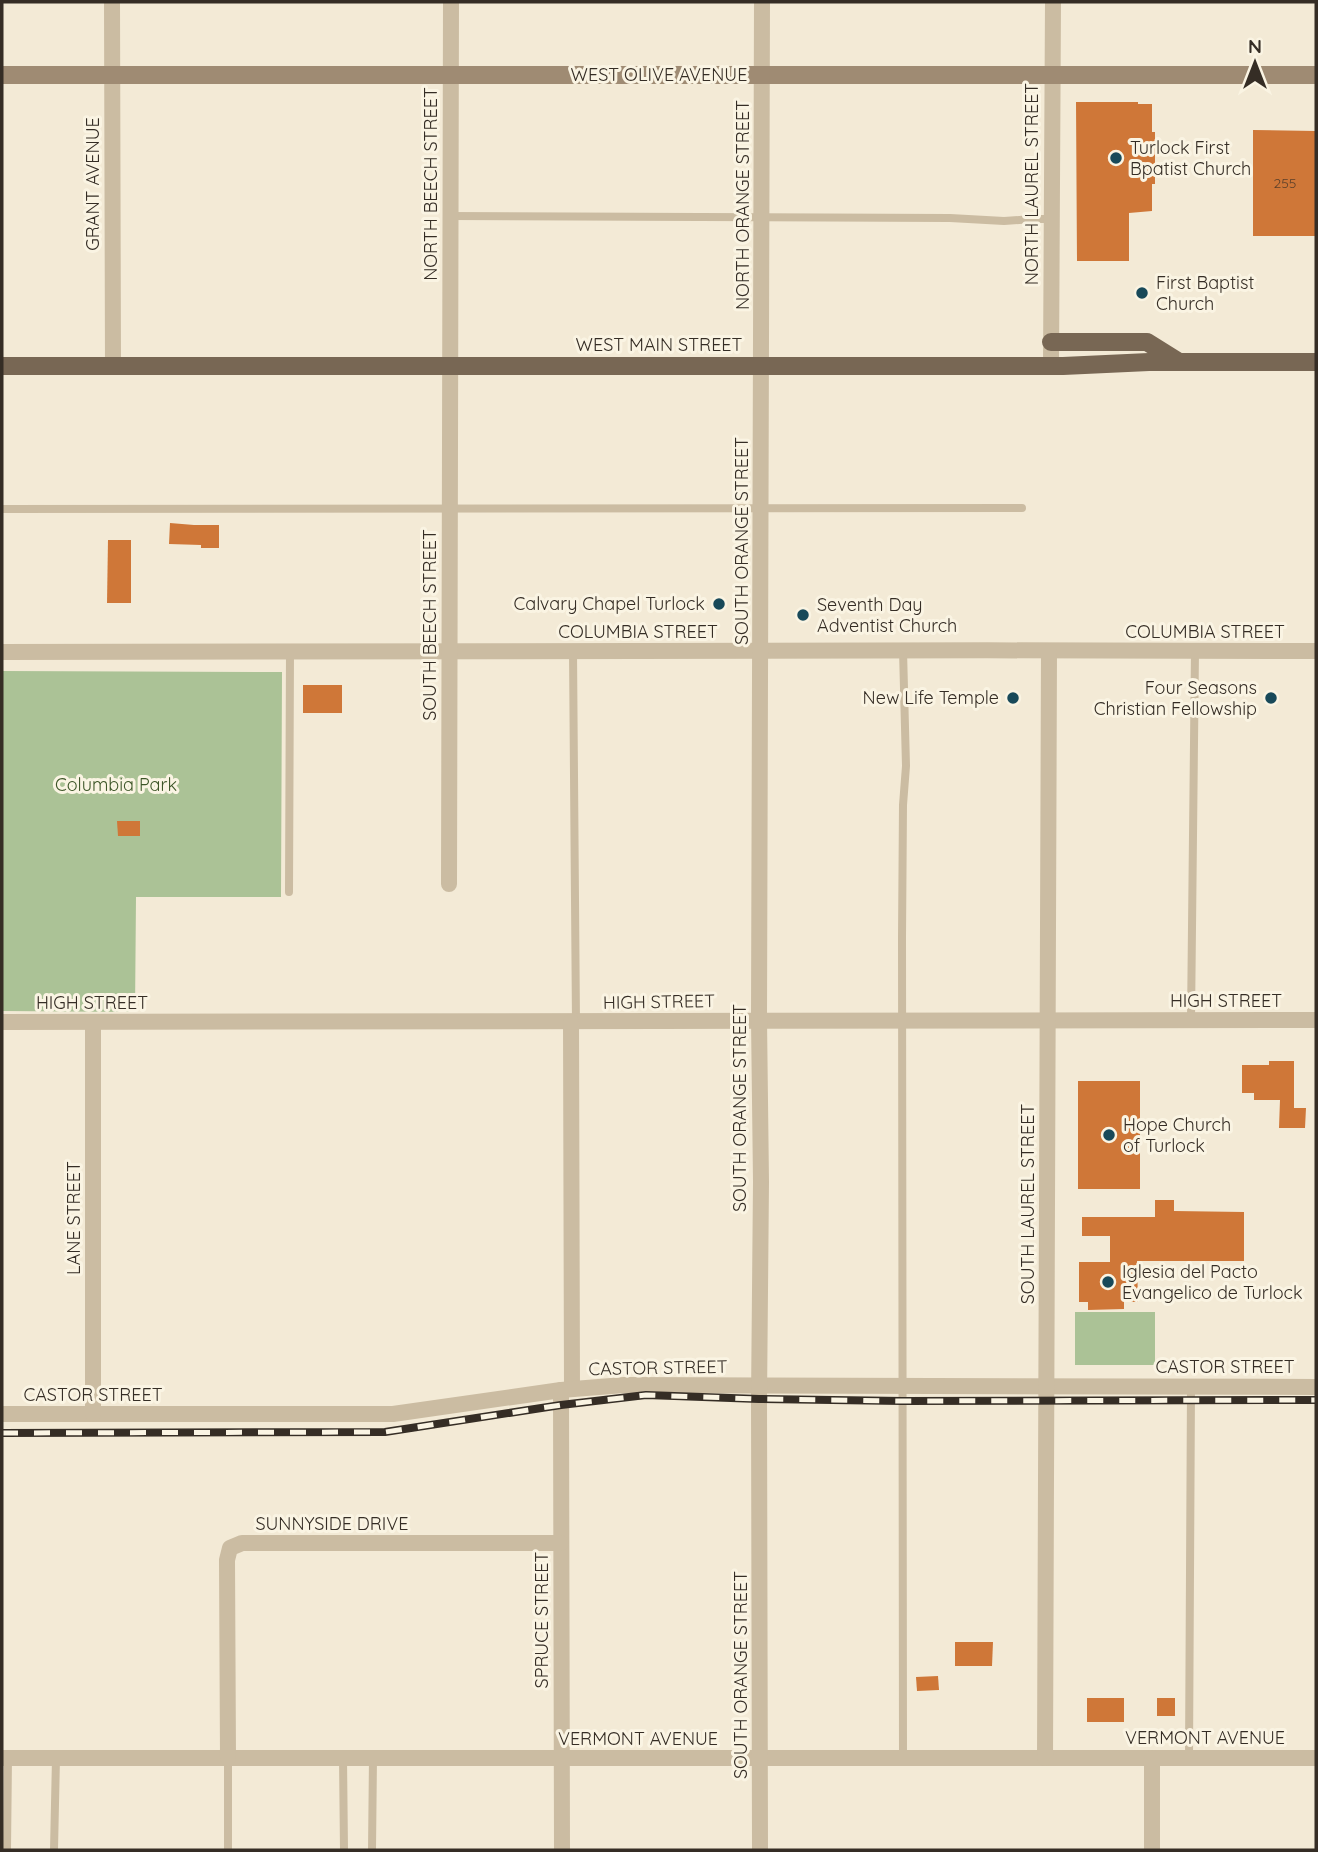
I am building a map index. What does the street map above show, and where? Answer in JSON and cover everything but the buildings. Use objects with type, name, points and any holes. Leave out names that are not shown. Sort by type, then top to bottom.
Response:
[{"type":"main road","points":[[1051,342],[1147,342],[1179,362]]},
{"type":"main road","name":"WEST MAIN STREET","points":[[2,366],[1051,366],[1316,362]]},
{"type":"street","name":"GRANT AVENUE","points":[[112,2],[113,366]]},
{"type":"street","name":"NORTH BEECH STREET","points":[[450,366],[451,2]]},
{"type":"street","name":"NORTH ORANGE STREET","points":[[762,2],[762,366]]},
{"type":"street","name":"NORTH LAUREL STREET","points":[[1051,366],[1053,2]]},
{"type":"street","name":"WEST OLIVE AVENUE","points":[[2,75],[1316,75]]},
{"type":"street","name":"SOUTH BEECH STREET","points":[[449,884],[450,366]]},
{"type":"street","name":"SOUTH ORANGE STREET","points":[[760,1850],[759,1020],[762,366]]},
{"type":"street","name":"SOUTH LAUREL STREET","points":[[1045,1758],[1049,650]]},
{"type":"street","name":"COLUMBIA STREET","points":[[2,652],[1316,651]]},
{"type":"street","name":"HIGH STREET","points":[[2,1022],[1316,1020]]},
{"type":"street","name":"LANE STREET","points":[[93,1022],[93,1414]]},
{"type":"street","name":"SPRUCE STREET","points":[[562,1850],[561,1543],[574,1022]]},
{"type":"street","name":"CASTOR STREET","points":[[2,1413],[379,1415],[566,1389],[624,1385],[1316,1387]]},
{"type":"street","name":"SUNNYSIDE DRIVE","points":[[228,1758],[227,1560],[230,1548],[242,1543],[561,1543]]},
{"type":"street","name":"VERMONT AVENUE","points":[[5,1758],[1316,1758]]},
{"type":"street","points":[[1152,1758],[1152,1850]]},
{"type":"lane","points":[[450,216],[762,216],[1004,221],[1051,219]]},
{"type":"lane","points":[[2,509],[1022,508]]},
{"type":"lane","points":[[903,650],[906,766],[903,805],[903,1758]]},
{"type":"lane","points":[[1191,1020],[1195,650]]},
{"type":"lane","points":[[289,892],[290,652]]},
{"type":"lane","points":[[573,652],[574,1022]]},
{"type":"lane","points":[[1189,1758],[1191,1387]]},
{"type":"lane","points":[[5,1758],[7,1850]]},
{"type":"lane","points":[[54,1850],[56,1758]]},
{"type":"lane","points":[[228,1758],[228,1850]]},
{"type":"lane","points":[[343,1758],[344,1850]]},
{"type":"lane","points":[[372,1850],[373,1758]]},
{"type":"green space","name":"Columbia Park","points":[[2,671],[282,672],[281,897],[136,897],[135,1012],[2,1011]]},
{"type":"green space","points":[[1075,1312],[1155,1312],[1155,1365],[1075,1365]]},
{"type":"railway","points":[[2,1433],[385,1432],[646,1395],[903,1401],[1316,1400]]},
{"type":"place","name":"Turlock First Bpatist Church","points":[[1116,158]]},
{"type":"place","name":"First Baptist Church","points":[[1142,293]]},
{"type":"place","name":"Calvary Chapel Turlock","points":[[719,604]]},
{"type":"place","name":"Seventh Day Adventist Church","points":[[803,615]]},
{"type":"place","name":"New Life Temple","points":[[1013,698]]},
{"type":"place","name":"Four Seasons Christian Fellowship","points":[[1271,698]]},
{"type":"place","name":"Hope Church of Turlock","points":[[1109,1135]]},
{"type":"place","name":"Iglesia del Pacto Evangelico de Turlock","points":[[1108,1282]]}]
